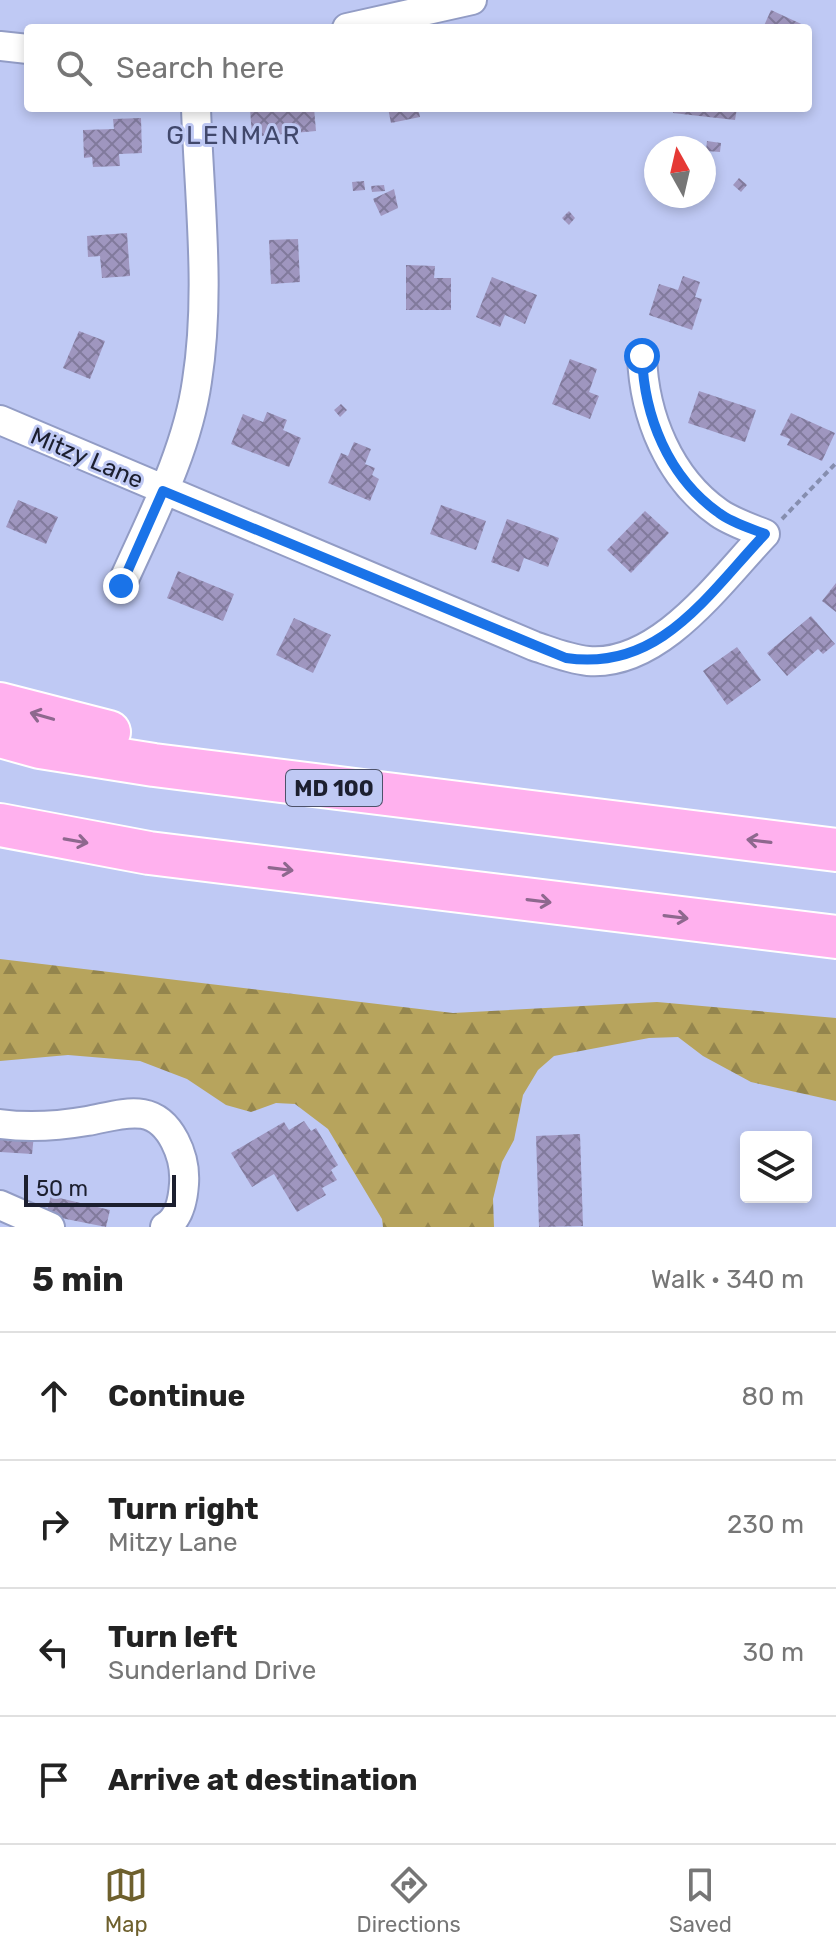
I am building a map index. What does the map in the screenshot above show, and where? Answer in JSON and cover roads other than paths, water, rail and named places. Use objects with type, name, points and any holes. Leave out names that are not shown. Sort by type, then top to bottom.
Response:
[{"type":"highway","points":[[0,704],[83,727],[391,773],[670,830]]},
{"type":"highway","name":"MD 100","points":[[0,736],[40,747],[154,765],[836,850]]},
{"type":"highway","points":[[0,825],[149,853],[836,937]]},
{"type":"street","points":[[365,24],[472,0]]},
{"type":"street","points":[[0,46],[24,49]]},
{"type":"street","points":[[121,586],[163,491],[188,419],[201,355],[203,318],[196,112]]},
{"type":"street","name":"Mitzy Lane","points":[[0,420],[534,646],[566,658],[591,661],[615,659],[658,642],[765,534],[721,515],[701,497],[659,443],[650,416],[642,356]]},
{"type":"street","points":[[0,1124],[45,1126],[133,1113],[156,1119],[177,1145],[185,1177],[183,1197],[173,1223],[165,1227]]},
{"type":"street","points":[[0,1205],[50,1227]]},
{"type":"district","name":"GLENMAR","points":[[234,135]]}]
